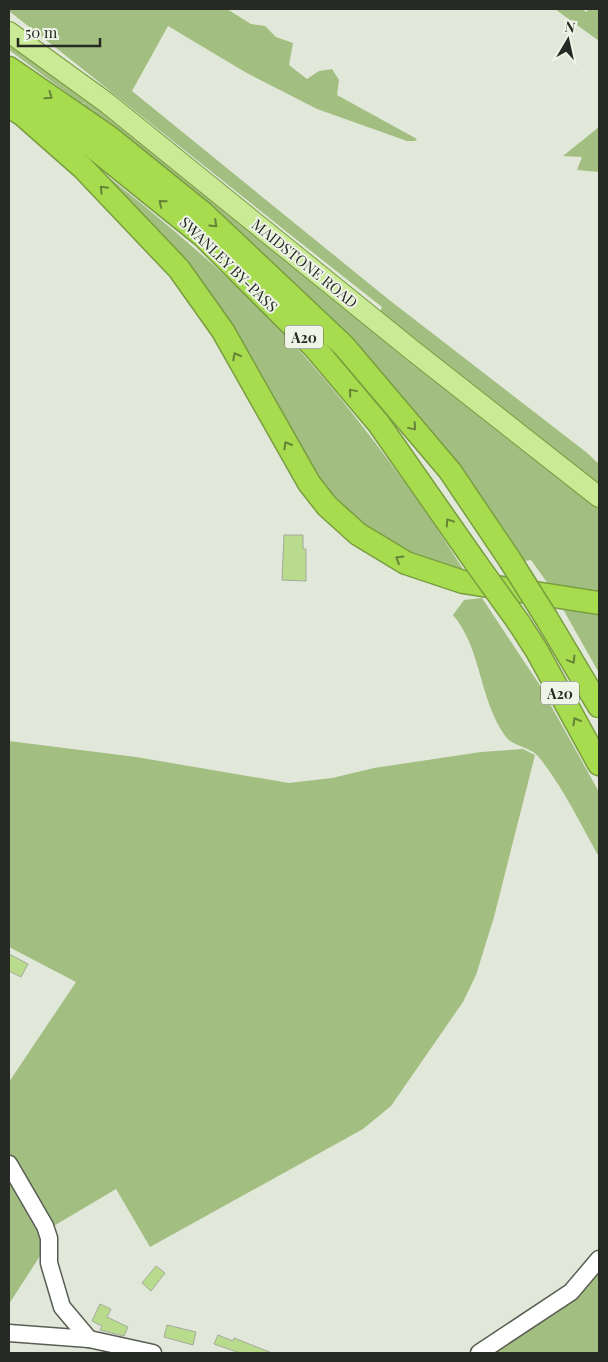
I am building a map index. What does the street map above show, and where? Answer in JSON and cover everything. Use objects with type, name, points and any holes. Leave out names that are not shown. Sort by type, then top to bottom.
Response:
[{"type":"highway","name":"A20","points":[[9,68],[101,143]]},
{"type":"highway","name":"A20","points":[[9,90],[101,143]]},
{"type":"highway","points":[[9,106],[23,115],[82,167],[179,269],[223,331],[309,484],[326,506],[358,534],[406,563],[463,582],[599,603]]},
{"type":"highway","name":"SWANLEY BY-PASS","points":[[101,143],[203,213],[344,346],[450,471],[547,618],[599,706]]},
{"type":"highway","name":"SWANLEY BY-PASS","points":[[101,143],[203,236],[314,348],[379,424],[538,652],[599,764]]},
{"type":"main road","name":"MAIDSTONE ROAD","points":[[9,32],[107,104],[384,328],[599,497]]},
{"type":"street","points":[[9,1164],[45,1226],[48,1238],[49,1263],[62,1307],[89,1339]]},
{"type":"street","points":[[479,1353],[571,1292],[599,1259]]},
{"type":"street","points":[[50,1335],[62,1307]]},
{"type":"street","points":[[9,1333],[89,1339],[153,1353]]},
{"type":"green space","points":[[9,9],[227,9],[251,24],[265,26],[276,37],[293,43],[289,65],[307,79],[319,71],[332,69],[339,80],[337,95],[417,139],[415,141],[407,141],[317,109],[245,72],[168,26],[132,91],[388,299],[586,452],[599,464],[599,488],[379,314],[382,307],[9,11]]},
{"type":"green space","points":[[555,9],[582,9],[586,12],[589,9],[599,9],[599,41]]},
{"type":"green space","points":[[9,43],[102,109],[406,356],[599,509],[599,596],[551,588],[531,560],[524,561],[458,462],[353,339],[82,107],[85,103],[82,104],[9,50]]},
{"type":"green space","points":[[599,127],[599,172],[577,170],[582,157],[563,156]]},
{"type":"green space","points":[[84,158],[190,244],[241,290],[289,339],[383,453],[467,575],[405,554],[360,526],[323,490],[265,391]]},
{"type":"green space","points":[[482,598],[539,684],[599,792],[599,857],[571,805],[547,768],[535,753],[506,737],[490,708],[470,643],[453,615],[464,600]]},
{"type":"green space","points":[[559,602],[599,608],[599,673]]},
{"type":"green space","points":[[9,741],[136,757],[289,783],[332,778],[374,768],[481,752],[523,749],[535,755],[494,917],[476,975],[463,1002],[391,1106],[363,1129],[150,1247],[116,1189],[47,1230],[9,1163],[9,1082],[76,982],[9,947]]},
{"type":"green space","points":[[9,1177],[41,1232],[40,1256],[9,1304]]},
{"type":"green space","points":[[599,1267],[599,1353],[488,1353]]},
{"type":"building","points":[[284,535],[303,535],[303,549],[306,549],[306,581],[282,580]]},
{"type":"building","points":[[9,954],[28,964],[21,977],[9,971]]},
{"type":"building","points":[[156,1266],[165,1273],[151,1291],[142,1283]]},
{"type":"building","points":[[100,1304],[111,1309],[107,1317],[128,1327],[124,1336],[100,1330],[102,1326],[92,1321]]},
{"type":"building","points":[[167,1325],[196,1332],[193,1345],[164,1337]]},
{"type":"building","points":[[218,1335],[233,1341],[234,1338],[272,1353],[240,1353],[214,1344]]}]
